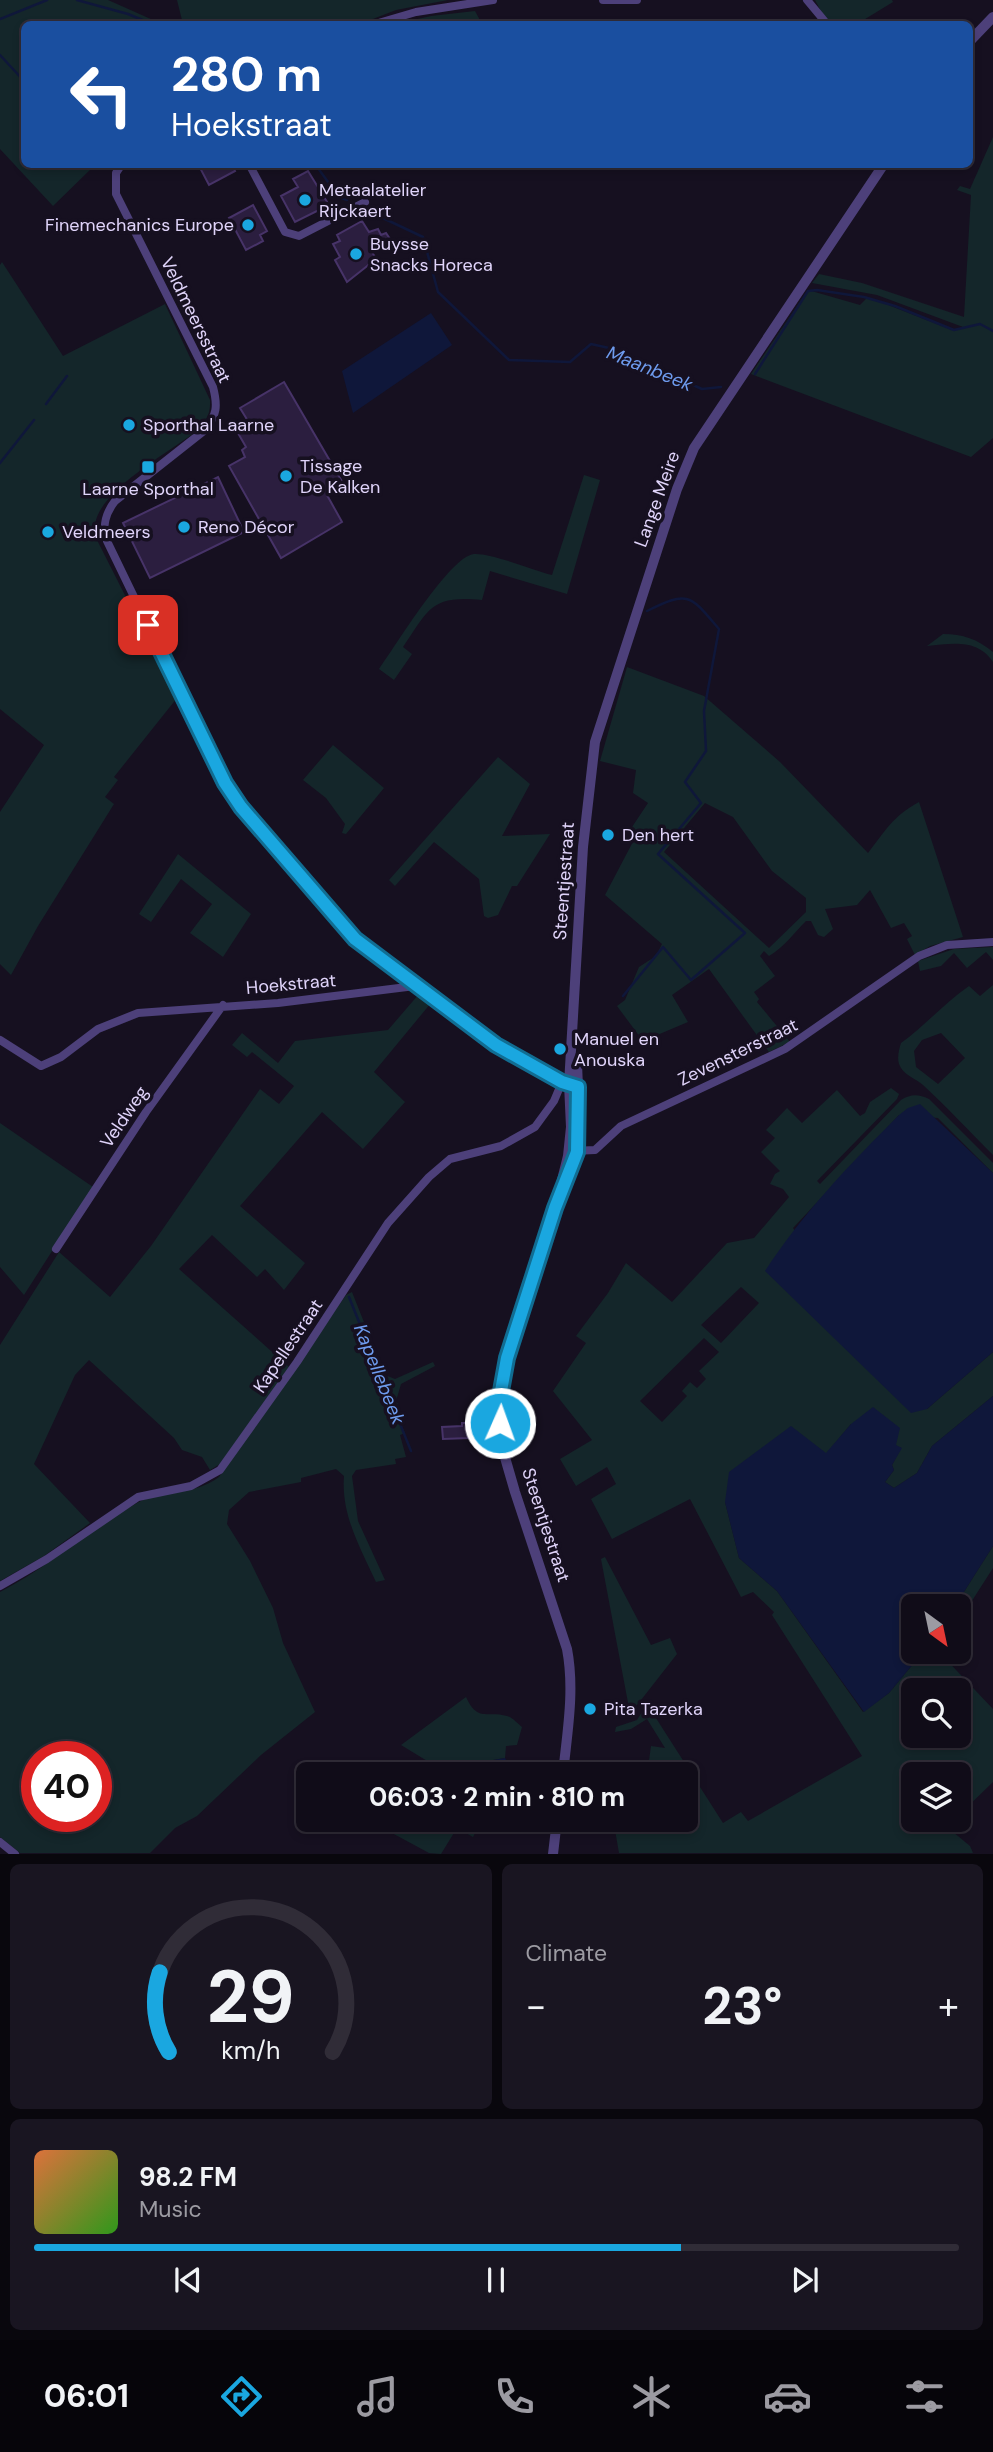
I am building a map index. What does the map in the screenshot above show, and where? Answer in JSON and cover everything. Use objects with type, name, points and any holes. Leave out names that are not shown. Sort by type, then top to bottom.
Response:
[{"type":"street","points":[[385,21],[416,12],[493,0]]},
{"type":"street","points":[[603,0],[637,0]]},
{"type":"street","points":[[807,0],[824,21]]},
{"type":"street","points":[[973,38],[993,17]]},
{"type":"street","name":"Veldmeersstraat","points":[[119,168],[116,173],[116,194],[181,321],[217,401],[216,417],[205,430],[107,510],[104,531],[107,541],[211,757],[241,807],[340,924],[415,986]]},
{"type":"street","points":[[251,168],[285,232],[292,236],[299,236],[365,202]]},
{"type":"street","name":"Lange Meire","points":[[591,768],[595,742],[677,489],[694,448],[881,168]]},
{"type":"street","name":"Steentjestraat","points":[[564,1762],[572,1695],[568,1649],[515,1492],[504,1454],[500,1423],[501,1391],[507,1358],[573,1151],[570,1085],[583,847],[591,768]]},
{"type":"street","name":"Zevensterstraat","points":[[573,1151],[595,1150],[630,1122],[785,1049],[919,956],[947,945],[993,942]]},
{"type":"street","points":[[415,986],[496,1045],[570,1085]]},
{"type":"street","name":"Hoekstraat","points":[[0,1040],[41,1066],[61,1057],[98,1029],[138,1013],[278,1003],[415,986]]},
{"type":"street","name":"Veldweg","points":[[56,1249],[146,1112],[223,1005]]},
{"type":"street","name":"Kapellestraat","points":[[0,1586],[47,1559],[138,1497],[191,1486],[220,1470],[298,1362],[388,1223],[429,1177],[450,1159],[501,1146],[536,1128],[554,1101],[570,1085]]},
{"type":"street","points":[[553,1853],[556,1832]]},
{"type":"street","points":[[0,1842],[15,1853]]},
{"type":"shaded area","points":[[0,0],[108,0],[155,21],[21,21],[21,168],[92,168],[53,206],[0,149]]},
{"type":"shaded area","points":[[177,0],[448,0],[396,10],[368,21],[182,21]]},
{"type":"shaded area","points":[[815,0],[893,2],[862,21],[830,21]]},
{"type":"shaded area","points":[[475,11],[480,21],[408,21]]},
{"type":"shaded area","points":[[993,137],[993,438],[971,457],[751,374],[808,290],[860,305],[868,297],[952,330],[963,327],[877,295],[812,283],[819,274],[862,283],[964,317],[971,195],[957,190],[960,186],[970,189]]},
{"type":"shaded area","name":"Veldmeers","points":[[2,262],[63,356],[165,304],[210,400],[208,414],[198,429],[124,484],[111,496],[96,520],[98,542],[177,698],[114,777],[118,780],[105,797],[114,804],[38,926],[11,975],[0,964],[0,812],[44,745],[0,709]]},
{"type":"shaded area","points":[[584,475],[600,480],[567,594],[490,571],[482,600],[452,600],[433,607],[426,614],[403,647],[412,654],[394,680],[379,669],[438,585],[464,559],[481,554],[552,575]]},
{"type":"shaded area","points":[[943,634],[963,636],[981,644],[993,652],[993,662],[979,649],[963,644],[927,646]]},
{"type":"shaded area","points":[[627,667],[704,696],[780,762],[868,853],[896,819],[919,802],[963,937],[930,946],[915,955],[907,939],[912,936],[904,923],[891,928],[870,890],[857,905],[825,909],[833,929],[824,937],[818,935],[811,921],[806,921],[769,956],[764,951],[760,956],[775,976],[754,992],[759,999],[757,1002],[790,1042],[769,1052],[709,969],[672,995],[688,1022],[643,1041],[617,1006],[625,1000],[639,967],[656,956],[662,944],[605,895],[636,836],[630,830],[648,803],[633,793],[636,770],[600,761]],"holes":[[[705,803],[733,817],[772,871],[806,898],[806,912],[769,948],[664,852]]]},
{"type":"shaded area","points":[[333,745],[384,788],[346,834],[342,833],[345,824],[326,798],[303,780]]},
{"type":"shaded area","points":[[498,757],[530,784],[502,836],[550,834],[517,886],[512,886],[498,915],[488,918],[484,916],[479,879],[434,842],[395,886],[389,880]]},
{"type":"shaded area","points":[[178,854],[251,914],[223,957],[190,933],[212,904],[181,879],[151,922],[139,914]]},
{"type":"shaded area","points":[[993,947],[993,960],[986,952],[967,968],[954,953],[941,966],[920,971],[918,961],[954,949]]},
{"type":"shaded area","points":[[993,985],[993,1155],[932,1093],[903,1071],[898,1059],[901,1043],[969,986],[980,996]],"holes":[[[941,1033],[965,1058],[938,1084],[916,1067],[914,1051],[922,1040]]]},
{"type":"shaded area","points":[[419,994],[431,1003],[374,1072],[405,1102],[363,1149],[322,1112],[240,1206],[305,1263],[284,1290],[265,1269],[257,1277],[212,1235],[179,1269],[289,1367],[220,1464],[210,1470],[202,1457],[182,1450],[174,1438],[89,1360],[75,1375],[34,1464],[90,1523],[44,1556],[0,1581],[0,1345],[59,1252],[110,1297],[151,1246],[260,1089],[279,1104],[294,1086],[252,1052],[247,1057],[232,1045],[242,1033],[278,1063],[295,1041],[388,1030]]},
{"type":"shaded area","points":[[891,1088],[899,1094],[817,1181],[820,1184],[901,1100],[915,1095],[929,1099],[993,1163],[993,1173],[938,1118],[899,1115],[793,1228],[927,1409],[993,1352],[993,1396],[932,1446],[917,1473],[894,1488],[885,1482],[894,1470],[892,1465],[901,1448],[851,1424],[826,1454],[725,1502],[739,1558],[777,1591],[863,1712],[889,1693],[901,1679],[901,1748],[971,1748],[971,1686],[993,1709],[993,1782],[971,1803],[971,1762],[901,1762],[901,1832],[953,1832],[970,1846],[973,1853],[619,1853],[615,1832],[698,1832],[698,1784],[723,1823],[741,1812],[748,1821],[862,1756],[772,1615],[774,1612],[753,1592],[741,1597],[690,1499],[612,1539],[591,1499],[616,1484],[607,1467],[576,1486],[560,1459],[592,1440],[553,1391],[586,1343],[576,1336],[608,1293],[626,1263],[672,1302],[727,1243],[754,1238],[789,1197],[783,1189],[770,1184],[775,1174],[780,1171],[761,1152],[775,1138],[766,1130],[787,1108],[802,1123],[837,1090],[860,1116],[865,1113],[870,1102]],"holes":[[[741,1287],[759,1303],[721,1343],[701,1325]],[[704,1338],[719,1352],[699,1371],[706,1379],[697,1388],[690,1382],[682,1391],[687,1396],[662,1422],[640,1401]]]},
{"type":"shaded area","points":[[0,1123],[93,1187],[24,1295],[0,1267]]},
{"type":"shaded area","points":[[352,1292],[385,1375],[395,1379],[433,1362],[435,1366],[401,1384],[396,1401],[399,1406],[395,1410],[405,1433],[400,1435],[406,1457],[395,1459],[396,1464],[356,1470],[352,1476],[358,1521],[385,1580],[376,1582],[358,1543],[345,1504],[344,1476],[336,1469],[301,1478],[301,1482],[249,1492],[229,1510],[227,1524],[250,1561],[273,1608],[283,1643],[315,1712],[261,1755],[197,1816],[175,1828],[150,1853],[20,1853],[0,1837],[0,1592],[137,1503],[157,1495],[199,1487],[219,1477],[346,1295]]},
{"type":"shaded area","points":[[993,1546],[993,1568],[971,1602],[971,1594],[963,1594]]},
{"type":"shaded area","points":[[605,1557],[651,1645],[670,1638],[677,1654],[634,1709],[629,1708],[601,1559]]},
{"type":"shaded area","points":[[913,1664],[950,1664],[964,1678],[901,1678]]},
{"type":"shaded area","points":[[466,1697],[479,1713],[507,1716],[522,1727],[517,1745],[506,1746],[505,1758],[482,1762],[429,1762],[401,1745]]},
{"type":"shaded area","points":[[647,1704],[684,1762],[649,1762],[651,1746],[665,1748],[647,1719],[631,1729],[615,1732],[616,1727],[637,1720]]},
{"type":"shaded area","points":[[455,1832],[441,1854],[429,1853],[392,1833]]},
{"type":"water","points":[[431,313],[452,345],[353,413],[342,371]]},
{"type":"water","points":[[920,1104],[993,1173],[993,1352],[927,1409],[911,1413],[765,1271],[811,1209],[845,1171],[899,1115]]},
{"type":"water","points":[[993,1396],[993,1546],[963,1594],[901,1594],[901,1664],[913,1664],[889,1693],[864,1712],[777,1591],[739,1558],[725,1502],[729,1472],[791,1426],[826,1453],[851,1424],[873,1407],[900,1428],[896,1445],[902,1448],[892,1465],[894,1470],[885,1482],[894,1488],[917,1473],[932,1446]]},
{"type":"water","points":[[505,1758],[507,1762],[482,1762]]},
{"type":"building","points":[[200,168],[233,168],[235,171],[209,185]]},
{"type":"building","name":"Metaalatelier Rijckaert","points":[[308,171],[329,205],[295,222],[281,196],[298,187],[293,179]]},
{"type":"building","name":"Finemechanics Europe","points":[[253,205],[267,231],[260,235],[263,241],[246,250],[229,218]]},
{"type":"building","name":"Buysse Snacks Horeca","points":[[362,221],[369,232],[378,229],[381,235],[386,233],[390,239],[371,250],[376,259],[347,282],[335,260],[340,257],[333,244],[340,241],[337,235]]},
{"type":"building","name":"Tissage De Kalken","points":[[284,382],[344,485],[327,495],[342,522],[281,558],[229,466],[245,457],[242,450],[246,447],[235,428],[248,421],[240,408]]},
{"type":"building","name":"Reno Décor","points":[[218,477],[244,532],[150,578],[123,523]]},
{"type":"building","points":[[462,1423],[475,1423],[476,1434],[470,1434],[469,1438],[443,1439],[442,1427],[462,1426]]},
{"type":"waterway","name":"Maanbeek","points":[[0,19],[47,0]]},
{"type":"waterway","name":"Maanbeek","points":[[77,0],[145,21]]},
{"type":"waterway","points":[[0,55],[21,78]]},
{"type":"waterway","name":"Maanbeek","points":[[318,168],[339,197],[347,200]]},
{"type":"waterway","name":"Maanbeek","points":[[366,210],[423,237],[438,292],[509,360],[570,362],[591,344],[609,348],[702,389],[721,387]]},
{"type":"waterway","name":"Maanbeek","points":[[755,374],[808,291],[864,297],[895,306],[954,330],[980,324],[993,331]]},
{"type":"waterway","points":[[46,404],[67,376]]},
{"type":"waterway","points":[[0,463],[34,420]]},
{"type":"waterway","name":"Kapellebeek","points":[[623,996],[663,947],[691,980],[745,933],[658,854],[701,803],[685,782],[706,751],[704,711],[719,629],[688,599],[672,600],[647,611]]},
{"type":"waterway","name":"Kapellebeek","points":[[349,1297],[411,1451]]},
{"type":"place","name":"Metaalatelier Rijckaert","points":[[305,200]]},
{"type":"place","name":"Finemechanics Europe","points":[[248,225]]},
{"type":"place","name":"Buysse Snacks Horeca","points":[[356,254]]},
{"type":"place","name":"Sporthal Laarne","points":[[129,425]]},
{"type":"place","name":"Laarne Sporthal","points":[[148,467]]},
{"type":"place","name":"Tissage De Kalken","points":[[286,476]]},
{"type":"place","name":"Reno Décor","points":[[184,527]]},
{"type":"place","name":"Veldmeers","points":[[48,532]]},
{"type":"place","name":"Den hert","points":[[608,835]]},
{"type":"place","name":"Manuel en Anouska","points":[[560,1049]]},
{"type":"place","name":"Pita Tazerka","points":[[590,1709]]},
{"type":"route","points":[[148,625],[225,783],[241,807],[340,924],[415,986],[496,1045],[562,1082],[578,1087],[577,1152],[555,1208],[507,1358],[501,1391],[500,1423]]}]
